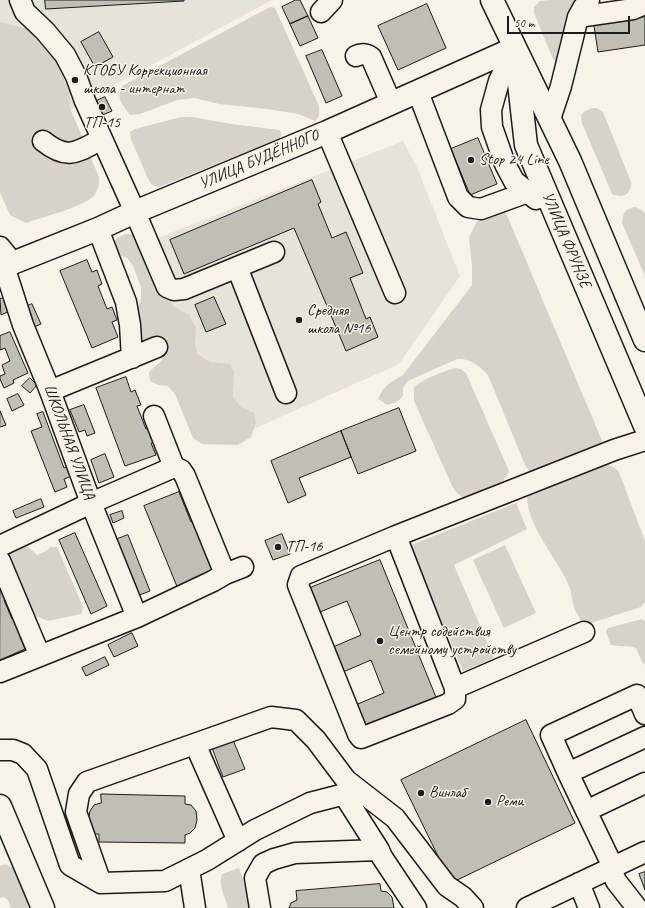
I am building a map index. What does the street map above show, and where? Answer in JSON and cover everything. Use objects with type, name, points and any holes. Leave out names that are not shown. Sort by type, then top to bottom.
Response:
[{"type":"main road","name":"УЛИЦА ФРУНЗЕ","points":[[492,0],[570,161],[645,340]]},
{"type":"main road","name":"УЛИЦА ФРУНЗЕ","points":[[515,48],[526,145],[645,426]]},
{"type":"main road","name":"УЛИЦА БУДЁННОГО","points":[[4,261],[98,229],[135,212],[327,132],[515,48]]},
{"type":"main road","points":[[0,806],[43,908]]},
{"type":"street","points":[[20,0],[25,12],[45,31],[65,55],[76,76],[167,287],[174,290],[184,289],[274,252]]},
{"type":"street","points":[[550,119],[561,86],[578,18],[589,0]]},
{"type":"street","points":[[578,18],[633,9],[645,4]]},
{"type":"street","points":[[515,48],[499,81],[491,110],[492,127],[505,164],[514,181],[535,198],[552,208]]},
{"type":"street","points":[[356,56],[360,54],[367,54],[371,57],[391,103]]},
{"type":"street","points":[[418,92],[458,197],[468,207],[481,209],[528,192]]},
{"type":"street","points":[[327,132],[395,293]]},
{"type":"street","points":[[43,141],[62,152],[73,153],[102,139]]},
{"type":"street","points":[[98,229],[126,302],[130,325],[132,358]]},
{"type":"street","name":"ШКОЛЬНАЯ УЛИЦА","points":[[4,261],[22,325],[50,391],[91,502],[137,617]]},
{"type":"street","points":[[237,267],[286,393]]},
{"type":"street","points":[[50,391],[158,347]]},
{"type":"street","points":[[154,416],[174,467],[181,470],[185,476],[225,574]]},
{"type":"street","points":[[396,536],[455,688],[455,699],[448,704],[361,738],[358,734],[298,585],[301,576],[396,536],[614,450],[645,440]]},
{"type":"street","points":[[0,546],[91,502],[174,467]]},
{"type":"street","points":[[0,561],[40,656]]},
{"type":"street","points":[[0,672],[137,617],[225,574],[244,567]]},
{"type":"street","points":[[455,688],[584,632]]},
{"type":"street","points":[[636,908],[616,881],[612,868],[550,735],[638,695],[645,714]]},
{"type":"street","points":[[102,883],[76,812],[79,794],[87,782],[271,717],[296,720],[316,740],[346,780],[395,818],[448,886],[473,908]]},
{"type":"street","points":[[568,772],[645,736]]},
{"type":"street","points":[[194,744],[238,841]]},
{"type":"street","points":[[0,750],[12,750],[23,754],[37,769],[70,865],[102,883],[165,881],[207,860],[255,830],[310,803],[341,795],[346,798],[379,850],[382,858],[416,908]]},
{"type":"street","points":[[586,811],[645,783]]},
{"type":"street","points":[[260,908],[255,878],[263,864],[274,859],[296,853],[379,850]]},
{"type":"street","points":[[527,908],[547,904],[579,883],[645,852]]},
{"type":"street","points":[[189,869],[195,908]]},
{"type":"street","points":[[579,883],[589,908]]},
{"type":"shaded area","name":"КГОБУ Коррекционная школа - интернат","points":[[0,0],[272,0],[85,101],[55,120],[0,48]]},
{"type":"shaded area","points":[[585,0],[562,63],[556,64],[534,13],[534,7],[540,1]]},
{"type":"shaded area","points":[[270,7],[275,8],[319,106],[319,116],[315,121],[298,114],[219,104],[195,98],[177,100],[140,114],[130,115],[122,104],[120,91],[122,86]]},
{"type":"shaded area","points":[[0,22],[36,31],[57,61],[69,92],[70,108],[99,177],[96,193],[87,201],[26,223],[10,215],[0,193]]},
{"type":"shaded area","points":[[592,108],[597,108],[603,112],[631,182],[630,190],[626,195],[620,196],[612,194],[582,123],[581,115],[585,111]]},
{"type":"shaded area","points":[[181,117],[193,117],[231,124],[280,130],[281,134],[280,139],[159,187],[152,185],[131,139],[130,132],[135,129]]},
{"type":"shaded area","name":"Средняя школа №16","points":[[403,141],[416,165],[460,276],[399,364],[220,444],[148,242]]},
{"type":"shaded area","points":[[635,207],[645,213],[645,276],[622,223],[625,212]]},
{"type":"shaded area","points":[[499,209],[506,213],[603,443],[598,449],[531,473],[525,465],[488,375],[470,361],[457,359],[408,381],[403,388],[403,396],[397,402],[387,405],[378,399],[385,387],[403,375],[472,285],[469,237],[476,223],[483,214]]},
{"type":"shaded area","points":[[126,234],[138,235],[173,306],[189,315],[196,328],[195,344],[198,355],[211,362],[230,364],[234,372],[233,397],[241,407],[254,413],[256,422],[251,437],[238,445],[202,444],[193,438],[175,394],[168,386],[158,385],[150,381],[149,372],[161,361],[166,349],[162,340],[158,337],[139,346],[137,311],[141,298],[141,287],[133,266],[127,258],[117,254],[113,244],[117,238]]},
{"type":"shaded area","points":[[455,368],[461,369],[466,373],[509,471],[503,480],[492,488],[467,497],[462,497],[454,490],[414,401],[414,387],[428,378]]},
{"type":"shaded area","points":[[600,464],[611,466],[619,472],[645,541],[645,602],[641,607],[591,623],[581,621],[575,610],[569,586],[537,531],[528,508],[527,497],[537,489]]},
{"type":"shaded area","points":[[516,503],[527,529],[454,565],[494,658],[463,671],[409,546]]},
{"type":"shaded area","points":[[21,545],[28,547],[37,555],[46,551],[50,547],[57,547],[83,607],[81,614],[48,621],[26,612],[4,553]]},
{"type":"shaded area","points":[[505,545],[536,613],[504,628],[473,560]]},
{"type":"shaded area","points":[[642,619],[645,621],[645,665],[642,662],[636,648],[611,645],[606,632],[608,628]]},
{"type":"shaded area","points":[[5,864],[15,869],[31,908],[11,908],[8,900],[4,897],[0,898],[0,866]]},
{"type":"shaded area","points":[[239,868],[252,908],[228,908],[221,887],[222,874]]},
{"type":"building","points":[[45,0],[184,0],[184,1],[46,9]]},
{"type":"building","points":[[296,0],[300,0],[308,16],[290,24],[282,7]]},
{"type":"building","points":[[427,4],[446,48],[398,70],[378,26]]},
{"type":"building","points":[[308,16],[318,38],[300,46],[290,24]]},
{"type":"building","points":[[645,17],[645,45],[598,52],[594,26]]},
{"type":"building","points":[[99,32],[113,57],[95,67],[81,42]]},
{"type":"building","points":[[322,50],[342,96],[326,103],[306,56]]},
{"type":"building","name":"ТП-15","points":[[105,97],[112,111],[98,117],[92,103]]},
{"type":"building","name":"Stop 24 Line","points":[[478,138],[497,184],[470,195],[451,149]]},
{"type":"building","points":[[312,180],[321,202],[318,204],[332,238],[346,232],[363,273],[350,278],[366,319],[370,317],[378,337],[346,351],[294,228],[184,274],[170,240]]},
{"type":"building","points":[[87,260],[92,272],[97,270],[102,284],[98,286],[107,309],[112,307],[117,320],[112,322],[118,337],[92,348],[60,271]]},
{"type":"building","points":[[9,296],[14,309],[1,315],[0,299]]},
{"type":"building","points":[[214,297],[226,324],[206,332],[195,305]]},
{"type":"building","points":[[32,304],[41,324],[29,329],[21,309]]},
{"type":"building","points":[[10,332],[28,373],[13,380],[14,383],[4,388],[0,379],[0,376],[5,374],[2,365],[10,361],[5,348],[0,350],[0,336]]},
{"type":"building","points":[[126,377],[131,392],[135,390],[141,405],[137,406],[146,429],[149,428],[155,442],[151,443],[156,455],[125,466],[96,388]]},
{"type":"building","points":[[30,378],[37,385],[30,393],[22,386]]},
{"type":"building","points":[[18,394],[24,405],[12,411],[7,399]]},
{"type":"building","points":[[84,405],[95,433],[87,436],[85,430],[79,432],[70,410]]},
{"type":"building","points":[[399,408],[416,451],[358,474],[341,431]]},
{"type":"building","points":[[0,411],[6,425],[0,427]]},
{"type":"building","points":[[43,412],[64,468],[73,465],[77,474],[64,479],[67,487],[55,492],[31,431],[42,427],[37,414]]},
{"type":"building","points":[[341,431],[351,457],[299,478],[306,495],[288,503],[271,461]]},
{"type":"building","points":[[105,454],[114,477],[99,483],[91,460]]},
{"type":"building","points":[[179,492],[191,522],[196,520],[206,544],[202,545],[214,575],[178,589],[144,506]]},
{"type":"building","points":[[41,499],[44,507],[16,518],[13,511]]},
{"type":"building","points":[[122,511],[124,518],[113,523],[110,515]]},
{"type":"building","points":[[75,533],[107,606],[91,614],[59,540]]},
{"type":"building","name":"ТП-16","points":[[282,534],[290,554],[273,560],[265,541]]},
{"type":"building","points":[[128,535],[150,591],[137,596],[115,540]]},
{"type":"building","name":"Центр содействия семейному устройству","points":[[380,560],[438,702],[364,732],[353,706],[384,693],[371,660],[343,672],[333,647],[361,635],[347,601],[315,614],[305,590]]},
{"type":"building","points":[[0,581],[8,598],[4,600],[12,619],[16,618],[23,636],[20,637],[25,649],[0,660]]},
{"type":"building","points":[[132,633],[138,646],[114,657],[108,645]]},
{"type":"building","points":[[105,657],[109,665],[86,676],[82,668]]},
{"type":"building","name":"Реми","points":[[526,720],[575,823],[451,883],[401,780]]},
{"type":"building","points":[[233,740],[245,769],[223,777],[212,748]]},
{"type":"building","points":[[101,794],[185,796],[185,804],[191,805],[196,811],[197,820],[195,828],[190,833],[185,835],[185,843],[99,842],[99,834],[94,834],[88,821],[90,811],[94,805],[101,803]]},
{"type":"building","points":[[645,872],[645,890],[639,874]]},
{"type":"building","points":[[380,884],[381,891],[387,892],[392,897],[394,908],[289,908],[291,903],[297,900],[296,891]]},
{"type":"place","name":"КГОБУ Коррекционная школа - интернат","points":[[75,80]]},
{"type":"place","name":"ТП-15","points":[[102,107]]},
{"type":"place","name":"Stop 24 Line","points":[[471,160]]},
{"type":"place","name":"Средняя школа №16","points":[[299,320]]},
{"type":"place","name":"ТП-16","points":[[278,547]]},
{"type":"place","name":"Центр содействия семейному устройству","points":[[380,641]]},
{"type":"place","name":"Винлаб","points":[[421,793]]},
{"type":"place","name":"Реми","points":[[488,802]]}]
